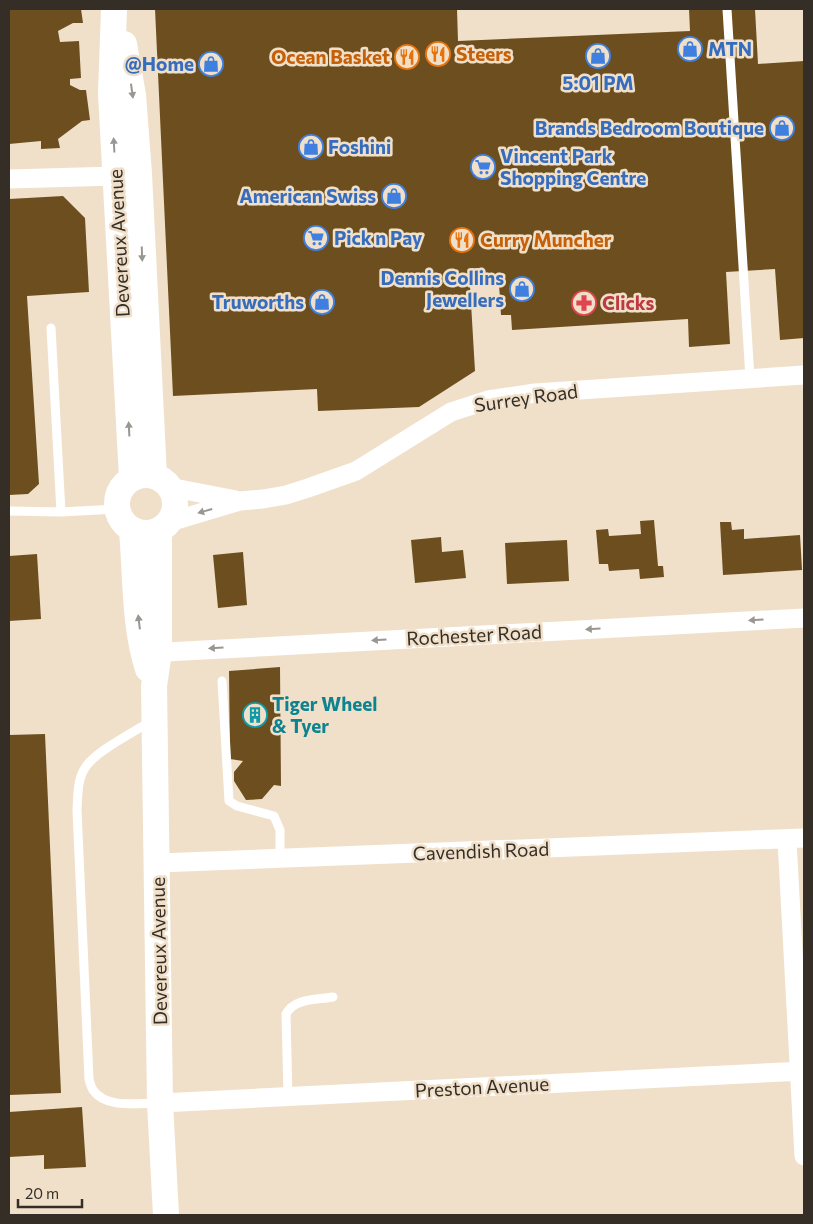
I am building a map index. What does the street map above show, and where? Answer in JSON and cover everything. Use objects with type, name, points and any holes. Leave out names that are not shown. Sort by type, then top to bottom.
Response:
[{"type":"main road","name":"Devereux Avenue","points":[[114,9],[111,94],[116,176],[152,480]]},
{"type":"main road","name":"Devereux Avenue","points":[[118,9],[133,95],[152,480]]},
{"type":"main road","points":[[152,480],[175,498],[175,510],[164,526],[146,534],[132,531],[125,526],[117,509],[117,497],[122,486],[152,480]]},
{"type":"main road","name":"Devereux Avenue","points":[[164,526],[151,652],[154,686],[158,863],[160,1104],[166,1215]]},
{"type":"main road","name":"Devereux Avenue","points":[[132,531],[138,616],[151,652]]},
{"type":"street","points":[[9,178],[116,176]]},
{"type":"street","name":"Surrey Road","points":[[164,526],[240,501],[286,495],[356,471],[450,412],[488,400],[535,393],[804,375]]},
{"type":"street","name":"Surrey Road","points":[[152,480],[240,501]]},
{"type":"street","name":"Rochester Road","points":[[151,652],[804,618]]},
{"type":"street","points":[[796,839],[804,1156]]},
{"type":"street","name":"Cavendish Road","points":[[158,863],[796,839]]},
{"type":"street","name":"Preston Avenue","points":[[160,1104],[802,1071]]},
{"type":"lane","points":[[727,9],[750,378]]},
{"type":"lane","points":[[51,328],[61,512]]},
{"type":"lane","points":[[9,511],[61,512],[117,509]]},
{"type":"lane","points":[[222,681],[229,801],[236,806],[274,816],[280,830],[280,859]]},
{"type":"lane","points":[[155,718],[93,758],[84,768],[80,781],[77,810],[88,1080],[94,1091],[102,1098],[113,1102],[160,1104]]},
{"type":"lane","points":[[288,1097],[286,1014],[289,1007],[297,1002],[333,997]]},
{"type":"building","points":[[9,9],[81,9],[83,23],[73,23],[58,31],[60,42],[79,41],[81,78],[70,79],[70,85],[80,90],[86,90],[90,120],[82,121],[58,139],[60,148],[41,149],[41,141],[9,144]]},
{"type":"building","name":"Vincent Park Shopping Centre","points":[[155,9],[457,9],[458,41],[690,31],[689,9],[755,9],[758,64],[804,61],[804,338],[780,340],[775,269],[726,272],[730,344],[689,347],[688,319],[512,330],[511,315],[501,315],[499,284],[470,286],[475,371],[419,407],[318,411],[317,389],[173,396]]},
{"type":"building","points":[[63,196],[85,218],[89,292],[27,296],[39,484],[28,494],[9,495],[9,199]]},
{"type":"building","points":[[654,520],[658,566],[663,566],[664,577],[640,579],[639,569],[609,571],[608,564],[599,564],[596,530],[608,529],[609,536],[641,534],[640,521]]},
{"type":"building","points":[[720,522],[731,522],[732,530],[744,529],[744,539],[800,535],[802,570],[723,575]]},
{"type":"building","points":[[441,537],[442,552],[463,550],[466,578],[415,583],[411,540]]},
{"type":"building","points":[[567,540],[569,581],[507,584],[505,543]]},
{"type":"building","points":[[243,552],[247,605],[218,608],[213,555]]},
{"type":"building","points":[[37,554],[41,619],[9,621],[9,556]]},
{"type":"building","name":"Tiger Wheel & Tyer","points":[[280,667],[281,786],[274,785],[262,799],[246,800],[234,781],[234,772],[243,761],[230,759],[229,671]]},
{"type":"building","points":[[45,734],[61,1093],[9,1095],[9,735]]},
{"type":"building","points":[[82,1107],[86,1167],[44,1169],[44,1155],[9,1157],[9,1112]]},
{"type":"place","name":"MTN","points":[[690,49]]},
{"type":"place","name":"Steers","points":[[438,54]]},
{"type":"place","name":"5:01 PM","points":[[598,56]]},
{"type":"place","name":"Ocean Basket","points":[[407,57]]},
{"type":"place","name":"@Home","points":[[211,64]]},
{"type":"place","name":"Brands Bedroom Boutique","points":[[782,128]]},
{"type":"place","name":"Foshini","points":[[311,147]]},
{"type":"place","name":"Vincent Park Shopping Centre","points":[[483,167]]},
{"type":"place","name":"American Swiss","points":[[394,196]]},
{"type":"place","name":"Pick n Pay","points":[[316,238]]},
{"type":"place","name":"Curry Muncher","points":[[462,240]]},
{"type":"place","name":"Dennis Collins Jewellers","points":[[522,289]]},
{"type":"place","name":"Truworths","points":[[322,302]]},
{"type":"place","name":"Clicks","points":[[584,303]]},
{"type":"place","name":"Tiger Wheel & Tyer","points":[[255,715]]}]
